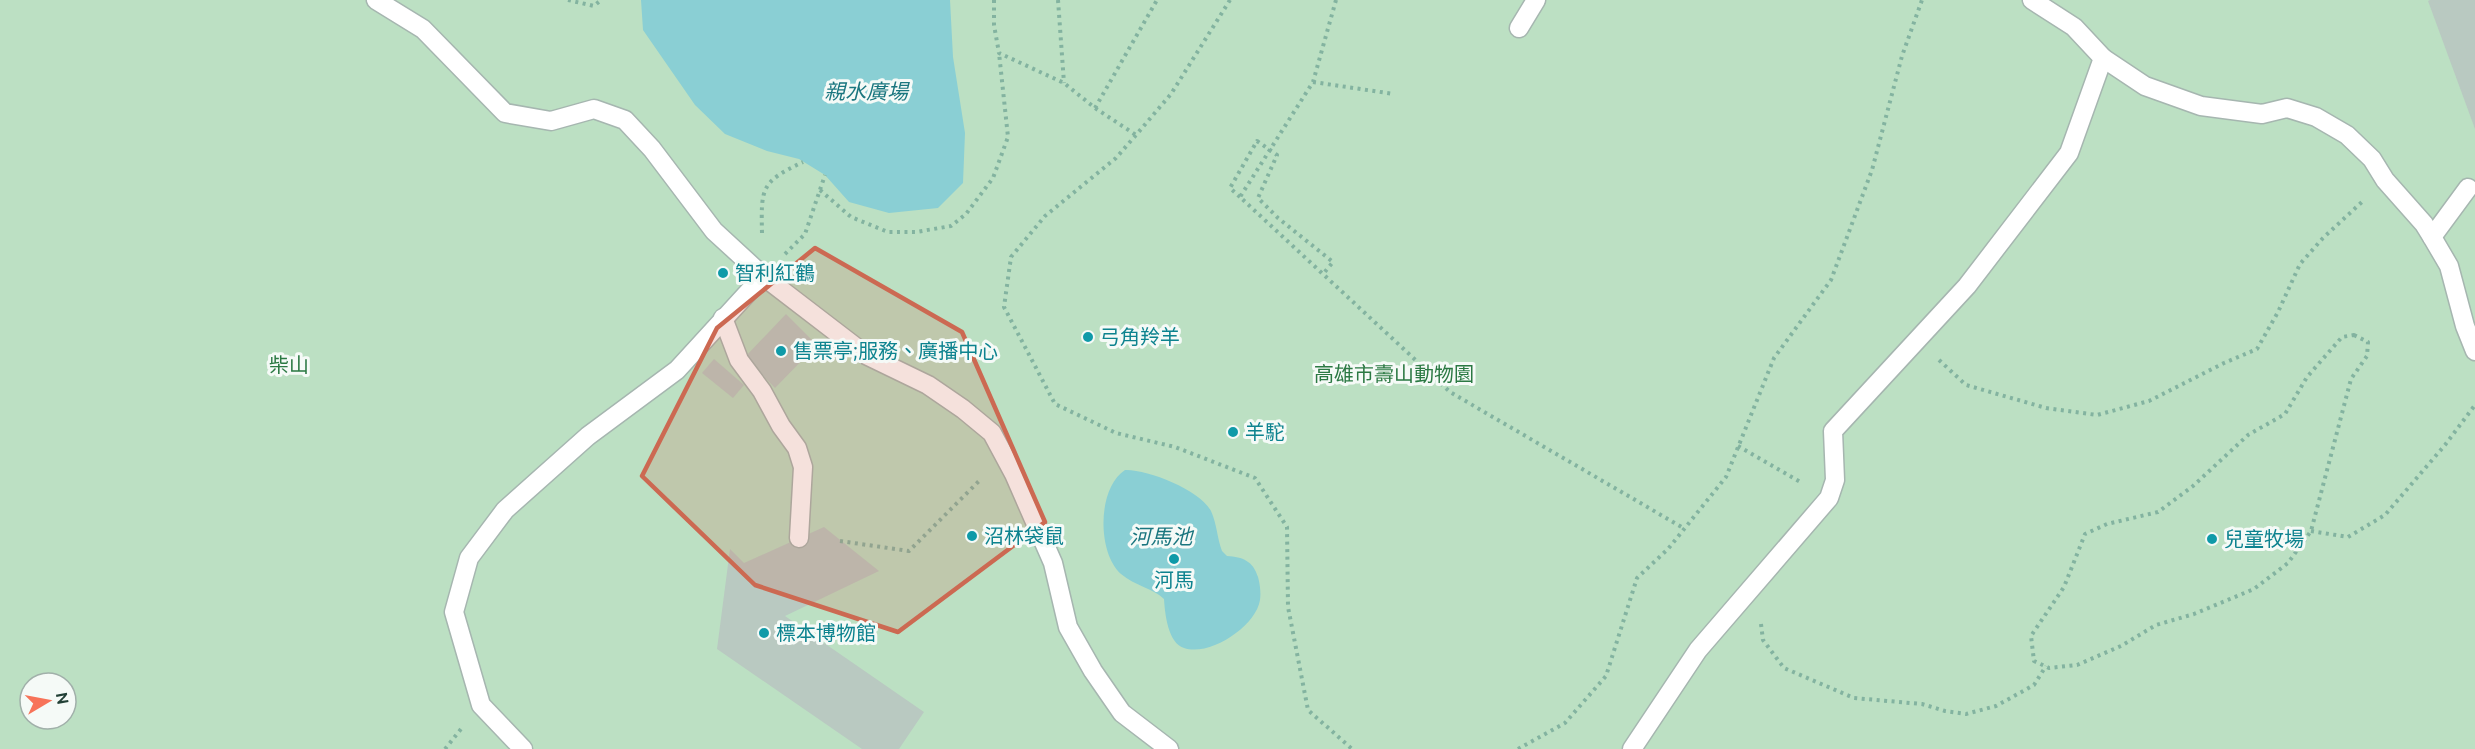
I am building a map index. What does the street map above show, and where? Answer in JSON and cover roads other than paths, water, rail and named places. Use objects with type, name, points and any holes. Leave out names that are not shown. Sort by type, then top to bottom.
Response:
[{"type":"lane","points":[[376,0],[423,28],[505,113],[551,121],[594,109],[625,120],[652,149],[714,231],[763,276],[866,355],[928,385],[992,433],[1014,474],[1053,563],[1068,627],[1093,671],[1122,713],[1169,749]]},
{"type":"lane","points":[[1519,28],[1536,0]]},
{"type":"lane","points":[[2032,0],[2074,27],[2103,58],[2145,86],[2201,106],[2262,114],[2287,108],[2316,117],[2347,135],[2372,159],[2385,180],[2424,224],[2432,237],[2449,266],[2465,326],[2475,351]]},
{"type":"lane","points":[[1632,749],[1698,650],[1829,498],[1835,480],[1833,431],[1967,286],[2069,153],[2103,58]]},
{"type":"lane","points":[[2432,237],[2468,188]]},
{"type":"lane","points":[[523,749],[481,705],[454,612],[469,558],[505,510],[588,436],[677,370],[763,276]]},
{"type":"lane","points":[[723,318],[738,360],[762,391],[797,448],[803,467],[799,538]]},
{"type":"water","name":"親水廣場","points":[[641,0],[950,0],[953,57],[965,133],[963,183],[938,208],[889,213],[849,202],[825,175],[799,159],[767,151],[725,134],[695,105],[643,30]]},
{"type":"water","name":"河馬池","points":[[1125,470],[1146,473],[1172,482],[1205,503],[1215,521],[1222,551],[1227,556],[1247,561],[1256,572],[1260,591],[1257,610],[1241,629],[1218,644],[1195,650],[1179,645],[1168,627],[1164,599],[1126,578],[1113,564],[1104,537],[1105,505],[1109,491]]},
{"type":"place","name":"智利紅鶴","points":[[723,273]]},
{"type":"place","name":"弓角羚羊","points":[[1088,337]]},
{"type":"place","name":"售票亭;服務、廣播中心","points":[[781,351]]},
{"type":"place","name":"羊駝","points":[[1233,432]]},
{"type":"place","name":"沼林袋鼠","points":[[972,536]]},
{"type":"place","name":"兒童牧場","points":[[2212,539]]},
{"type":"place","name":"河馬","points":[[1174,559]]},
{"type":"place","name":"標本博物館","points":[[764,633]]},
{"type":"park label","name":"柴山","points":[[289,365]]},
{"type":"park label","name":"高雄市壽山動物園","points":[[1394,374]]}]
